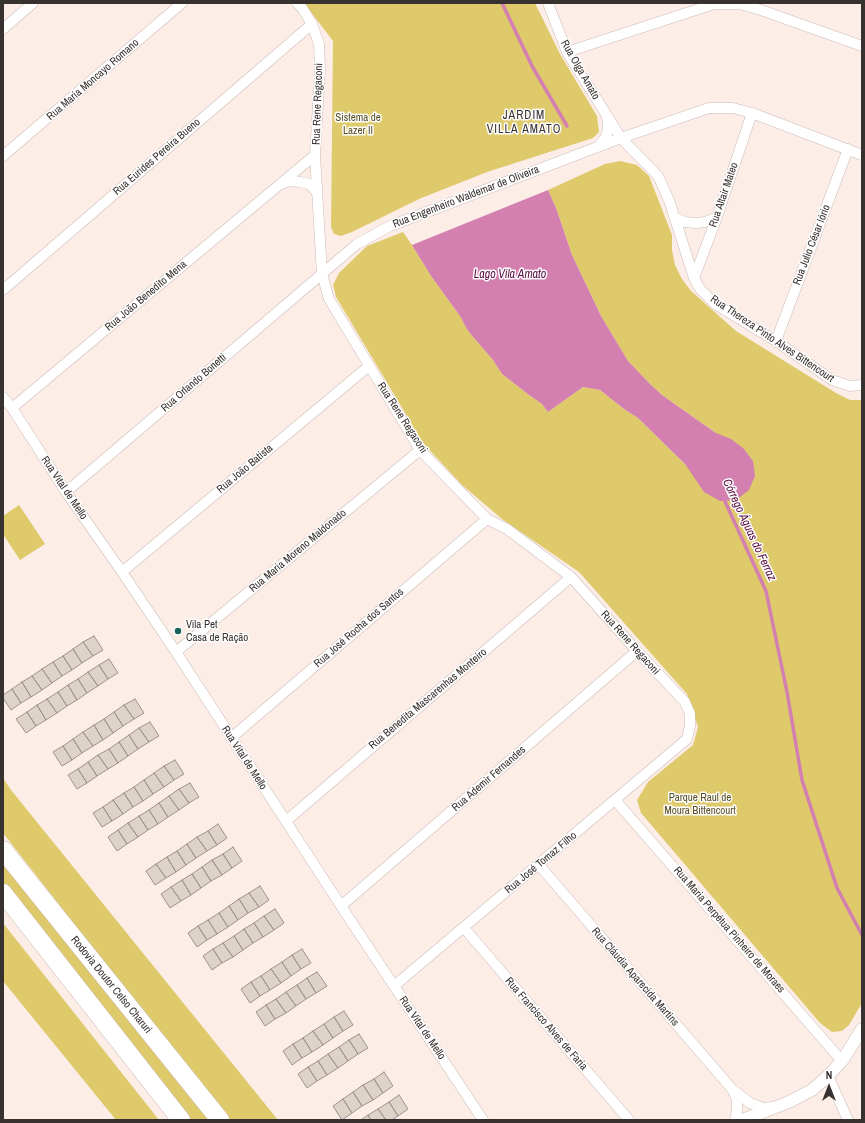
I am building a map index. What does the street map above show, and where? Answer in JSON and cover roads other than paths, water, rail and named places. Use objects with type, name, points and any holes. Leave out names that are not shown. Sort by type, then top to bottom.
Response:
[{"type":"highway","name":"Rodovia Doutor Celso Charuri","points":[[3,850],[220,1120]]},
{"type":"highway","points":[[3,893],[181,1120]]},
{"type":"street","points":[[3,29],[33,3]]},
{"type":"street","name":"Rua Maria Moncayo Romano","points":[[3,156],[182,3]]},
{"type":"street","name":"Rua Rene Regaconi","points":[[298,3],[312,24],[319,44],[320,70],[315,155],[322,274],[329,299],[420,450],[487,518],[506,529],[571,578],[685,702],[690,714],[690,726],[687,739]]},
{"type":"street","name":"Rua Olga Amato","points":[[548,3],[567,52],[621,138]]},
{"type":"street","points":[[567,52],[714,4],[740,4],[862,46]]},
{"type":"street","name":"Rua Eurides Pereira Bueno","points":[[3,290],[312,24]]},
{"type":"street","name":"Rua Engenheiro Waldemar de Oliveira","points":[[322,274],[357,244],[390,226],[599,146],[709,108],[733,108],[752,113],[862,155]]},
{"type":"street","name":"Rua Altair Mateo","points":[[694,278],[752,113]]},
{"type":"street","points":[[599,146],[606,135],[608,125],[606,115]]},
{"type":"street","name":"Rua Thereza Pinto Alves Bittencourt","points":[[621,138],[658,176],[669,200],[694,278],[700,289],[715,304],[776,342],[832,380],[850,386],[862,385]]},
{"type":"street","name":"Rua Julio César Iório","points":[[776,342],[848,149]]},
{"type":"street","name":"Rua João Benedito Mena","points":[[12,408],[315,155]]},
{"type":"street","points":[[280,185],[289,182],[300,182],[309,184],[317,193]]},
{"type":"street","points":[[675,218],[685,222],[696,223],[705,222],[716,217]]},
{"type":"street","name":"Rua Orlando Bonetti","points":[[66,492],[322,274]]},
{"type":"street","name":"Rua João Batista","points":[[122,572],[369,366]]},
{"type":"street","name":"Rua Vital de Mello","points":[[3,397],[12,408],[66,492],[176,652],[341,906],[483,1120]]},
{"type":"street","name":"Rua Maria Moreno Maldonado","points":[[176,652],[420,450]]},
{"type":"street","name":"Rua José Rocha dos Santos","points":[[231,738],[487,518]]},
{"type":"street","name":"Rua Benedita Mascarenhas Monteiro","points":[[286,821],[571,578]]},
{"type":"street","name":"Rua Ademir Fernandes","points":[[341,906],[637,651]]},
{"type":"street","name":"Rua José Tomaz Filho","points":[[394,986],[687,739]]},
{"type":"street","name":"Rua Maria Perpétua Pinheiro de Moraes","points":[[615,800],[842,1061]]},
{"type":"street","name":"Rua Cláudia Aparecida Martins","points":[[539,865],[732,1089],[750,1103],[763,1108],[774,1107]]},
{"type":"street","name":"Rua Francisco Alves de Faria","points":[[464,928],[629,1120]]},
{"type":"street","points":[[742,1120],[812,1090],[842,1061],[862,1029]]},
{"type":"street","points":[[828,1076],[848,1120]]},
{"type":"street","name":"Rua Cláudia Aparecida Martins","points":[[732,1089],[737,1099],[735,1120]]},
{"type":"water","name":"Lago Vila Amato","points":[[548,190],[556,208],[572,255],[601,316],[628,361],[662,395],[716,433],[731,439],[743,448],[753,461],[755,476],[749,490],[736,500],[720,501],[704,492],[685,464],[638,418],[600,390],[583,387],[548,412],[542,404],[502,374],[493,360],[468,331],[460,316],[431,276],[412,245]]},
{"type":"waterway","name":"Córrego Águas do Ferraz","points":[[502,3],[532,66],[567,126]]},
{"type":"waterway","name":"Córrego Águas do Ferraz","points":[[723,497],[766,591],[787,692],[802,780],[837,888],[862,935]]},
{"type":"place","name":"Vila Pet Casa de Ração","points":[[178,631]]},
{"type":"district","name":"JARDIM VILLA AMATO","points":[[524,123]]},
{"type":"park label","name":"Sistema de Lazer II","points":[[358,124]]},
{"type":"park label","name":"Parque Raul de Moura Bittencourt","points":[[700,804]]}]
